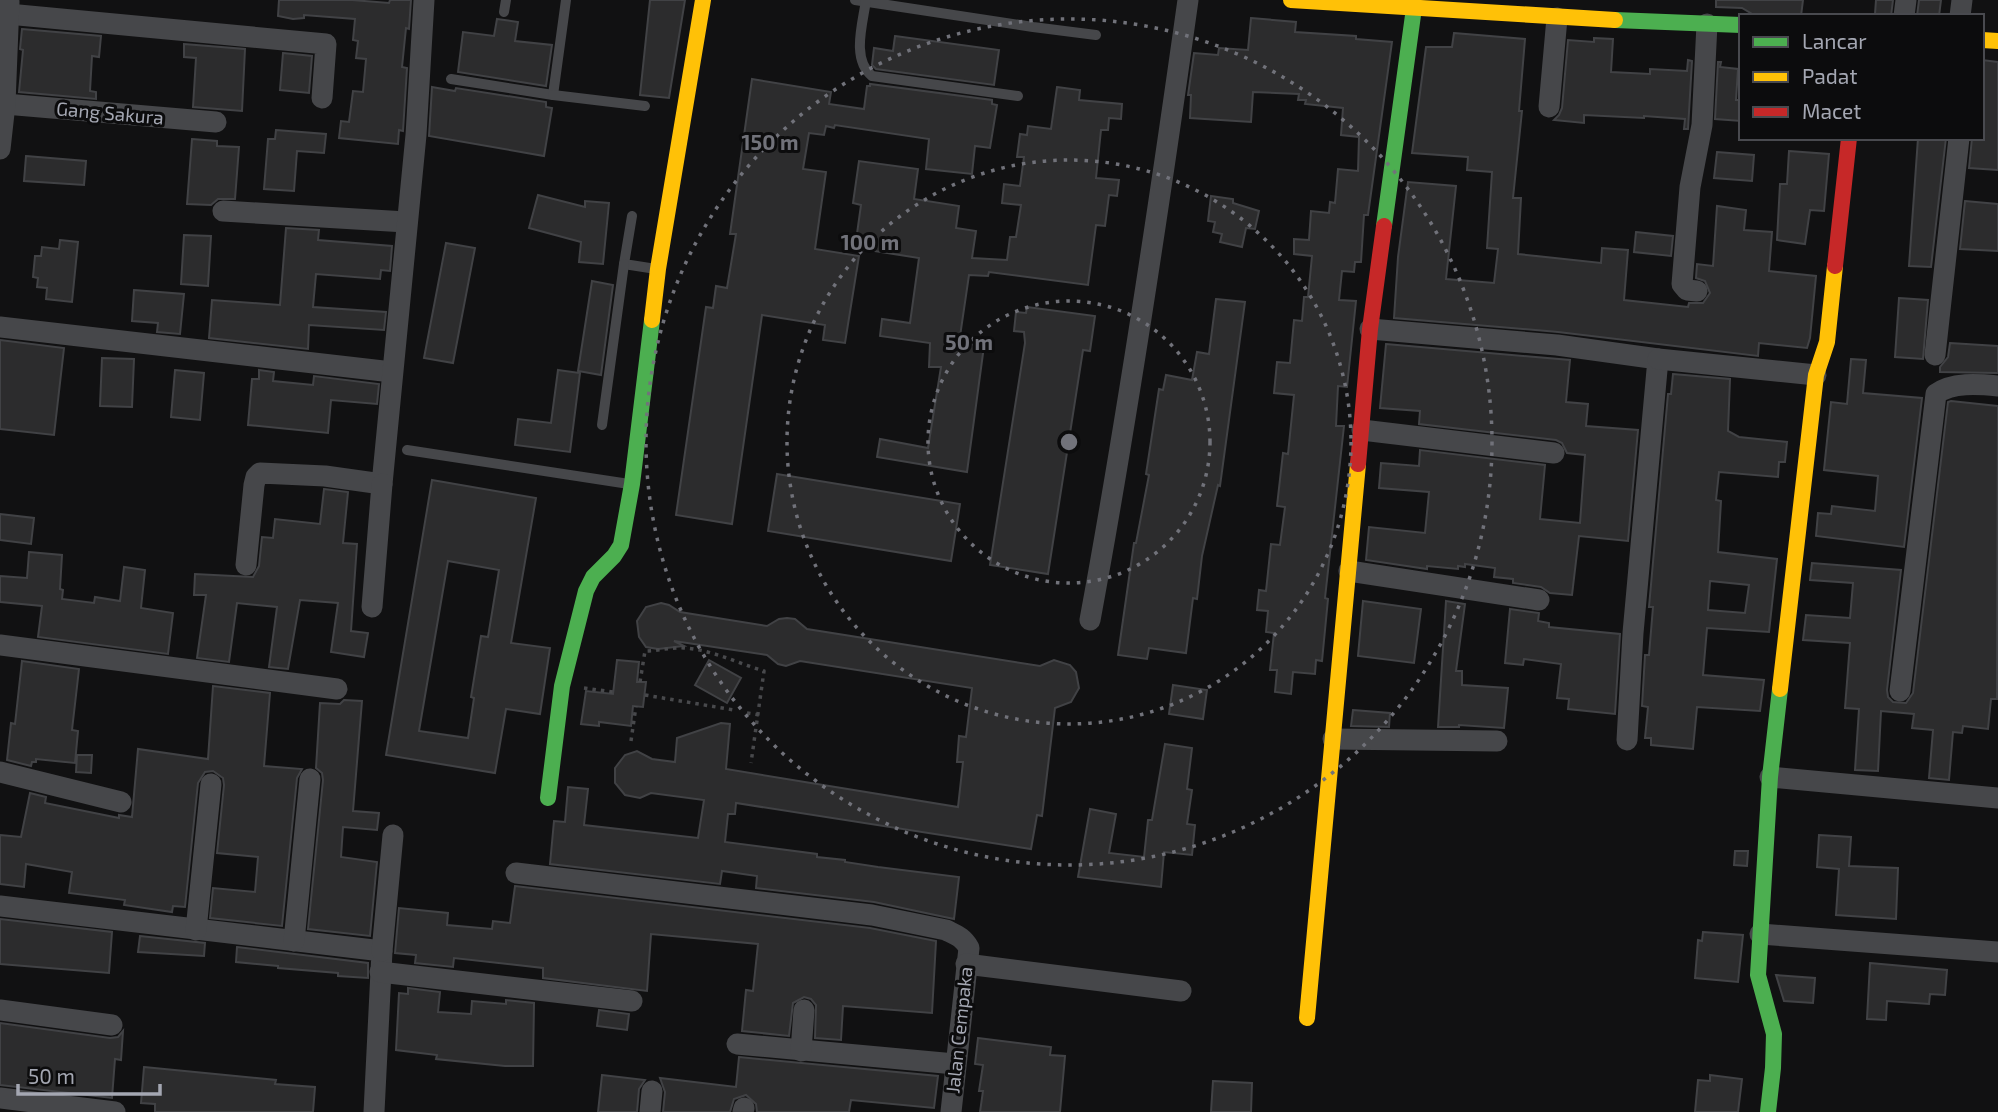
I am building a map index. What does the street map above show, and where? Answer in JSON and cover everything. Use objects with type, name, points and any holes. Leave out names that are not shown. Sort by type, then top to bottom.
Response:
[{"type":"street","points":[[372,607],[416,135],[424,0]]},
{"type":"street","points":[[548,798],[562,686],[586,592],[593,577],[621,545],[632,484],[658,269],[703,0]]},
{"type":"street","points":[[1090,620],[1119,466],[1149,279],[1188,0]]},
{"type":"street","points":[[1291,0],[1414,8],[1467,6],[1557,18],[1739,25]]},
{"type":"street","points":[[0,149],[5,104],[8,7],[326,37],[322,98]]},
{"type":"street","points":[[1307,1018],[1370,329],[1414,8]]},
{"type":"street","points":[[1549,107],[1557,18]]},
{"type":"street","points":[[1697,291],[1687,290],[1682,284],[1690,187],[1702,125],[1707,24]]},
{"type":"street","name":"Gang Sakura","points":[[5,104],[216,122]]},
{"type":"street","points":[[1768,1112],[1773,1074],[1772,1022],[1761,993],[1758,975],[1770,777],[1816,375],[1825,355],[1827,342],[1849,140]]},
{"type":"street","points":[[1935,355],[1959,140]]},
{"type":"street","points":[[223,211],[406,222]]},
{"type":"street","points":[[0,327],[392,372]]},
{"type":"street","points":[[1370,329],[1557,345],[1658,359],[1816,375]]},
{"type":"street","points":[[1627,740],[1633,633],[1658,359]]},
{"type":"street","points":[[1900,691],[1936,394],[1945,387],[1983,384],[1998,386]]},
{"type":"street","points":[[1362,430],[1553,453]]},
{"type":"street","points":[[246,565],[254,485],[260,473],[324,476],[382,484]]},
{"type":"street","points":[[1349,571],[1539,600]]},
{"type":"street","points":[[0,645],[337,689]]},
{"type":"street","points":[[1333,739],[1497,741]]},
{"type":"street","points":[[0,772],[121,802]]},
{"type":"street","points":[[1770,777],[1998,798]]},
{"type":"street","points":[[294,941],[310,779]]},
{"type":"street","points":[[196,930],[211,784]]},
{"type":"street","points":[[374,1112],[380,972],[393,835]]},
{"type":"street","points":[[516,873],[872,915],[946,930],[964,939],[967,956],[1181,990]]},
{"type":"street","points":[[0,906],[382,951]]},
{"type":"street","points":[[1759,933],[1998,952]]},
{"type":"street","name":"Jalan Cempaka","points":[[951,1112],[967,956]]},
{"type":"street","points":[[380,972],[632,1001]]},
{"type":"street","points":[[0,1010],[112,1025]]},
{"type":"street","points":[[801,1051],[804,1010]]},
{"type":"street","points":[[737,1044],[955,1064]]},
{"type":"street","points":[[0,1098],[115,1112]]},
{"type":"lane","points":[[504,12],[506,0]]},
{"type":"lane","points":[[553,95],[566,0]]},
{"type":"lane","points":[[1018,96],[872,76],[861,62],[862,1],[1096,34]]},
{"type":"lane","points":[[451,79],[645,106]]},
{"type":"lane","points":[[602,425],[632,216]]},
{"type":"lane","points":[[624,264],[658,269]]},
{"type":"lane","points":[[407,450],[632,484]]},
{"type":"path","points":[[639,682],[643,652],[681,647],[713,652],[764,671],[751,763]]},
{"type":"path","points":[[645,695],[734,710]]},
{"type":"path","points":[[631,741],[636,706]]},
{"type":"path","points":[[747,713],[759,715]]},
{"type":"building","points":[[279,0],[389,3],[390,0],[411,0],[402,67],[407,68],[403,131],[399,130],[398,144],[339,138],[341,121],[349,122],[353,91],[363,92],[366,59],[356,58],[358,41],[353,40],[355,19],[304,15],[304,18],[293,19],[278,16]]},
{"type":"building","points":[[650,0],[685,0],[669,98],[640,95]]},
{"type":"building","points":[[1716,0],[1803,0],[1801,14],[1752,14],[1742,8],[1716,7]]},
{"type":"building","points":[[1876,0],[1893,0],[1891,14],[1875,14]]},
{"type":"building","points":[[1919,0],[1941,0],[1939,14],[1917,14]]},
{"type":"building","points":[[1251,18],[1296,22],[1295,32],[1356,36],[1356,39],[1392,42],[1368,215],[1364,215],[1361,262],[1355,262],[1354,272],[1342,271],[1339,300],[1356,301],[1347,387],[1338,386],[1336,426],[1344,426],[1325,598],[1328,599],[1322,661],[1316,660],[1315,674],[1293,672],[1291,694],[1275,692],[1277,670],[1270,670],[1274,633],[1266,632],[1268,611],[1257,610],[1259,590],[1266,591],[1271,544],[1280,545],[1285,507],[1277,506],[1283,453],[1288,454],[1294,395],[1274,393],[1277,362],[1290,363],[1294,320],[1302,321],[1304,297],[1308,297],[1312,256],[1294,254],[1294,239],[1309,240],[1311,211],[1329,213],[1330,202],[1335,203],[1338,169],[1358,171],[1359,137],[1341,135],[1343,108],[1305,104],[1306,100],[1298,100],[1299,94],[1253,92],[1251,122],[1190,118],[1191,95],[1188,95],[1194,53],[1218,55],[1219,48],[1248,50]]},
{"type":"building","points":[[497,19],[518,22],[515,41],[552,45],[546,86],[458,72],[463,32],[494,36]]},
{"type":"building","points":[[22,29],[101,36],[99,57],[92,56],[90,91],[96,92],[96,99],[19,92]]},
{"type":"building","points":[[1454,33],[1525,39],[1519,111],[1522,111],[1513,198],[1521,198],[1518,254],[1601,263],[1602,248],[1628,250],[1624,300],[1688,307],[1689,303],[1703,303],[1710,293],[1705,281],[1696,278],[1697,264],[1713,266],[1717,206],[1746,210],[1744,230],[1772,232],[1769,271],[1816,276],[1807,348],[1759,343],[1758,356],[1558,332],[1394,318],[1398,257],[1408,182],[1456,186],[1446,279],[1494,283],[1498,249],[1487,248],[1492,172],[1467,170],[1468,157],[1412,153],[1426,47],[1452,47]]},
{"type":"building","points":[[895,36],[999,50],[994,85],[876,69],[872,65],[874,48],[893,51]]},
{"type":"building","points":[[1594,38],[1613,39],[1611,72],[1650,74],[1650,69],[1687,71],[1688,60],[1692,61],[1688,129],[1684,129],[1685,119],[1644,116],[1584,115],[1584,123],[1554,120],[1562,108],[1568,40],[1594,42]]},
{"type":"building","points":[[184,44],[245,49],[242,111],[193,107],[196,58],[184,57]]},
{"type":"building","points":[[283,53],[312,56],[309,93],[280,90]]},
{"type":"building","points":[[1984,60],[1998,62],[1998,170],[1969,168],[1972,140],[1984,140]]},
{"type":"building","points":[[1718,62],[1721,62],[1720,67],[1738,69],[1736,100],[1739,100],[1739,121],[1715,119]]},
{"type":"building","points":[[752,79],[831,92],[829,104],[864,109],[867,86],[870,84],[992,100],[992,104],[997,105],[990,148],[975,146],[972,174],[926,169],[929,139],[835,125],[834,128],[826,126],[824,135],[809,133],[803,169],[826,172],[815,249],[859,256],[845,343],[823,340],[825,325],[762,315],[732,524],[676,515],[706,307],[713,308],[716,286],[727,288],[736,234],[730,234]]},
{"type":"building","points":[[432,87],[455,91],[456,88],[546,102],[546,107],[552,108],[544,156],[429,136]]},
{"type":"building","points":[[1057,87],[1080,90],[1079,100],[1122,104],[1121,119],[1109,118],[1108,130],[1101,130],[1096,178],[1119,180],[1117,196],[1109,195],[1105,226],[1096,225],[1088,285],[989,272],[988,276],[969,275],[959,343],[984,346],[967,472],[877,457],[880,439],[928,448],[941,367],[929,367],[930,343],[880,336],[882,319],[910,323],[919,258],[855,248],[861,205],[853,203],[859,161],[918,169],[914,199],[959,206],[956,228],[976,231],[972,258],[1007,260],[1010,237],[1016,237],[1021,205],[1002,203],[1004,184],[1020,186],[1024,157],[1017,157],[1020,134],[1027,135],[1028,126],[1051,129]]},
{"type":"building","points":[[276,130],[326,134],[324,153],[297,151],[294,191],[264,189],[268,139],[275,139]]},
{"type":"building","points":[[192,139],[217,141],[217,146],[239,147],[235,199],[218,199],[211,205],[187,204]]},
{"type":"building","points":[[1918,140],[1946,140],[1931,267],[1909,266]]},
{"type":"building","points":[[1789,151],[1829,154],[1824,211],[1810,210],[1805,244],[1777,240],[1780,184],[1787,184]]},
{"type":"building","points":[[1717,152],[1754,155],[1752,181],[1714,178]]},
{"type":"building","points":[[26,156],[86,161],[84,185],[24,181]]},
{"type":"building","points":[[538,195],[585,207],[585,201],[609,203],[603,264],[579,262],[581,242],[529,228]]},
{"type":"building","points":[[1211,196],[1233,199],[1233,203],[1259,211],[1255,229],[1246,228],[1242,247],[1220,242],[1222,234],[1213,232],[1215,222],[1208,221]]},
{"type":"building","points":[[1965,201],[1998,204],[1998,251],[1960,249]]},
{"type":"building","points":[[286,228],[319,230],[318,240],[392,246],[390,271],[381,270],[380,279],[316,274],[313,307],[386,312],[384,330],[309,325],[308,349],[209,338],[212,300],[280,305]]},
{"type":"building","points":[[1636,232],[1673,236],[1671,256],[1634,252]]},
{"type":"building","points":[[184,235],[211,236],[208,286],[181,284]]},
{"type":"building","points":[[60,240],[78,242],[72,302],[46,299],[47,288],[37,287],[38,278],[33,277],[35,256],[41,256],[42,247],[59,249]]},
{"type":"building","points":[[446,243],[475,248],[453,363],[424,358]]},
{"type":"building","points":[[592,281],[613,285],[601,375],[578,371]]},
{"type":"building","points":[[134,290],[184,294],[180,334],[157,332],[158,323],[132,321]]},
{"type":"building","points":[[1899,298],[1928,300],[1923,359],[1895,357]]},
{"type":"building","points":[[1216,299],[1245,302],[1220,486],[1218,485],[1202,556],[1197,599],[1193,598],[1186,653],[1149,648],[1147,659],[1118,655],[1134,543],[1149,475],[1146,474],[1159,389],[1163,390],[1166,375],[1192,380],[1197,352],[1209,354]]},
{"type":"building","points":[[1027,307],[1095,316],[1090,351],[1083,350],[1048,574],[990,565],[1025,343],[1024,332],[1014,331],[1016,312],[1026,313]]},
{"type":"building","points":[[0,340],[64,348],[54,435],[0,429]]},
{"type":"building","points":[[1950,343],[1998,346],[1998,373],[1940,372],[1940,367],[1948,357]]},
{"type":"building","points":[[1386,344],[1570,360],[1566,402],[1588,404],[1586,426],[1638,430],[1628,541],[1579,536],[1572,595],[1550,593],[1541,587],[1513,583],[1513,579],[1494,577],[1495,568],[1465,564],[1465,567],[1458,566],[1458,569],[1427,566],[1427,569],[1366,560],[1369,527],[1425,533],[1429,492],[1379,488],[1381,463],[1419,466],[1420,450],[1545,465],[1540,519],[1580,523],[1585,455],[1567,453],[1562,443],[1556,440],[1419,424],[1420,411],[1380,408]]},
{"type":"building","points":[[102,358],[134,359],[132,407],[100,406]]},
{"type":"building","points":[[1851,359],[1866,360],[1863,393],[1922,398],[1904,547],[1816,536],[1818,513],[1831,514],[1832,506],[1875,511],[1878,476],[1824,470],[1831,402],[1847,404]]},
{"type":"building","points":[[175,370],[204,373],[200,420],[171,417]]},
{"type":"building","points":[[259,370],[274,372],[273,381],[313,385],[314,376],[379,384],[377,404],[331,400],[328,433],[248,425],[252,379],[259,379]]},
{"type":"building","points":[[558,370],[580,373],[570,452],[515,445],[518,419],[551,423]]},
{"type":"building","points":[[1673,374],[1730,379],[1728,431],[1739,437],[1787,442],[1785,462],[1779,462],[1778,477],[1719,472],[1716,500],[1721,501],[1718,552],[1777,559],[1769,632],[1707,628],[1703,675],[1764,680],[1760,711],[1697,707],[1693,749],[1651,745],[1651,738],[1645,738],[1648,707],[1642,706],[1645,655],[1649,655],[1653,607],[1649,607],[1668,394],[1671,394]],"holes":[[[1710,581],[1749,585],[1745,613],[1708,610]]]},
{"type":"building","points":[[1948,402],[1998,406],[1997,699],[1991,699],[1988,729],[1963,726],[1962,733],[1953,732],[1949,780],[1929,778],[1933,730],[1912,728],[1914,714],[1881,711],[1878,771],[1855,770],[1859,709],[1845,708],[1850,643],[1803,640],[1806,615],[1850,618],[1853,583],[1810,580],[1812,563],[1901,570],[1887,690],[1888,697],[1893,702],[1906,703],[1913,693]]},
{"type":"building","points":[[777,474],[960,504],[951,561],[768,531]]},
{"type":"building","points":[[432,480],[536,498],[511,643],[550,648],[540,714],[506,709],[495,773],[386,755]],"holes":[[[448,561],[499,570],[488,637],[481,636],[471,697],[474,698],[468,738],[419,731]]]},
{"type":"building","points":[[324,489],[348,492],[343,543],[357,544],[351,631],[368,633],[364,657],[331,652],[338,603],[300,600],[288,669],[269,667],[277,607],[237,603],[229,662],[197,658],[206,595],[194,595],[195,574],[253,577],[259,566],[262,537],[273,538],[275,519],[320,524]]},
{"type":"building","points":[[0,514],[34,518],[31,544],[0,540]]},
{"type":"building","points":[[29,552],[62,555],[62,599],[94,603],[95,597],[120,601],[124,567],[145,570],[141,608],[173,613],[168,654],[38,637],[42,606],[0,602],[0,576],[27,578]]},
{"type":"building","points":[[1363,601],[1421,609],[1414,663],[1358,656]]},
{"type":"building","points":[[1446,601],[1465,604],[1456,671],[1462,671],[1462,685],[1508,688],[1504,728],[1459,725],[1438,727]]},
{"type":"building","points":[[661,603],[680,612],[767,626],[779,619],[795,619],[807,629],[1040,666],[1054,660],[1070,665],[1076,672],[1079,688],[1071,702],[1055,708],[1042,816],[1037,815],[1031,849],[736,803],[735,814],[728,814],[725,842],[959,877],[954,919],[874,902],[756,888],[757,876],[722,871],[720,884],[550,864],[554,821],[565,822],[568,787],[588,789],[584,825],[698,838],[704,800],[651,793],[640,798],[625,795],[615,783],[615,768],[625,755],[637,751],[652,759],[675,762],[677,738],[721,723],[730,724],[726,769],[958,807],[963,762],[957,762],[959,736],[966,737],[972,688],[800,661],[786,666],[778,664],[767,655],[674,641],[684,646],[658,649],[646,647],[639,637],[637,621],[646,607]]},
{"type":"building","points":[[1510,609],[1539,613],[1538,621],[1549,623],[1549,627],[1620,634],[1615,714],[1568,709],[1569,699],[1557,698],[1561,664],[1524,659],[1523,665],[1505,663]]},
{"type":"building","points":[[617,660],[639,662],[637,682],[646,682],[643,707],[633,706],[631,726],[599,722],[599,726],[581,724],[586,691],[613,694]]},
{"type":"building","points":[[709,660],[741,678],[727,703],[695,685]]},
{"type":"building","points":[[22,661],[79,669],[72,730],[78,731],[75,763],[36,759],[31,766],[7,760],[11,723],[15,724]]},
{"type":"building","points":[[1173,685],[1207,690],[1203,719],[1169,714]]},
{"type":"building","points":[[213,686],[270,693],[264,766],[302,769],[297,778],[282,926],[210,918],[213,888],[255,892],[258,857],[217,853],[224,785],[223,778],[213,771],[205,772],[198,783],[185,907],[173,906],[172,912],[124,905],[125,900],[69,893],[72,872],[26,864],[24,887],[0,884],[0,835],[21,837],[30,793],[46,797],[45,803],[119,818],[119,815],[132,817],[138,749],[208,759]]},
{"type":"building","points":[[344,700],[362,701],[353,811],[379,813],[377,830],[343,827],[341,857],[377,862],[370,936],[308,929],[323,780],[322,773],[316,768],[320,703],[340,704]]},
{"type":"building","points":[[1353,710],[1390,713],[1389,727],[1351,726]]},
{"type":"building","points":[[1165,744],[1192,748],[1187,789],[1192,790],[1187,824],[1195,825],[1192,855],[1164,852],[1161,887],[1078,877],[1090,809],[1116,814],[1109,853],[1144,857],[1148,820],[1152,820]]},
{"type":"building","points":[[77,755],[92,755],[91,773],[76,772]]},
{"type":"building","points":[[1819,835],[1851,837],[1849,866],[1898,868],[1896,919],[1836,915],[1839,869],[1817,867]]},
{"type":"building","points":[[1735,851],[1748,851],[1747,866],[1734,865]]},
{"type":"building","points":[[515,886],[870,928],[936,941],[932,1013],[843,1006],[841,1040],[815,1038],[816,1005],[811,999],[804,997],[793,1003],[789,1036],[742,1031],[746,990],[753,991],[758,944],[651,934],[647,991],[543,978],[543,968],[454,958],[453,967],[415,963],[416,955],[395,953],[399,908],[448,913],[447,925],[492,929],[493,921],[510,923]]},
{"type":"building","points":[[0,919],[112,932],[109,973],[0,964]]},
{"type":"building","points":[[1703,932],[1743,935],[1738,982],[1695,978],[1698,940],[1702,941]]},
{"type":"building","points":[[140,936],[205,943],[204,956],[138,952]]},
{"type":"building","points":[[237,947],[368,963],[368,978],[236,962]]},
{"type":"building","points":[[1870,963],[1947,970],[1945,995],[1930,994],[1929,1004],[1887,1001],[1886,1020],[1867,1019]]},
{"type":"building","points":[[1776,975],[1815,978],[1813,1003],[1784,1001]]},
{"type":"building","points":[[408,988],[440,992],[438,1012],[471,1014],[472,1001],[534,1003],[533,1066],[436,1059],[437,1055],[396,1050],[399,993],[408,994]]},
{"type":"building","points":[[599,1010],[629,1014],[627,1030],[597,1026]]},
{"type":"building","points":[[0,1023],[110,1038],[118,1037],[123,1031],[121,1060],[115,1059],[112,1098],[0,1085]]},
{"type":"building","points":[[978,1038],[1051,1047],[1050,1055],[1065,1056],[1060,1112],[980,1112],[983,1091],[979,1091],[983,1065],[975,1064]]},
{"type":"building","points":[[739,1057],[938,1076],[934,1108],[851,1100],[849,1112],[757,1112],[756,1104],[746,1095],[734,1099],[730,1112],[663,1112],[665,1092],[660,1078],[736,1087]]},
{"type":"building","points":[[144,1067],[276,1080],[275,1084],[315,1087],[313,1112],[155,1112],[155,1104],[141,1103]]},
{"type":"building","points":[[602,1075],[645,1080],[639,1089],[637,1112],[598,1112]]},
{"type":"building","points":[[1710,1075],[1742,1079],[1738,1112],[1695,1112],[1698,1080],[1710,1081]]},
{"type":"building","points":[[1213,1081],[1252,1083],[1251,1112],[1211,1112]]},
{"type":"traffic: fast","points":[[1384,226],[1414,8]]},
{"type":"traffic: fast","points":[[1615,20],[1739,25]]},
{"type":"traffic: fast","points":[[548,798],[562,686],[586,591],[593,577],[621,545],[632,484],[652,320]]},
{"type":"traffic: fast","points":[[1768,1112],[1774,1034],[1758,975],[1770,777],[1780,689]]},
{"type":"traffic: slow","points":[[652,320],[658,269],[703,0]]},
{"type":"traffic: slow","points":[[1291,0],[1615,20]]},
{"type":"traffic: slow","points":[[1984,40],[1998,41]]},
{"type":"traffic: slow","points":[[1780,689],[1816,375],[1827,342],[1835,266]]},
{"type":"traffic: slow","points":[[1307,1018],[1358,464]]},
{"type":"traffic: jam","points":[[1835,266],[1849,140]]},
{"type":"traffic: jam","points":[[1358,464],[1370,329],[1384,226]]}]
